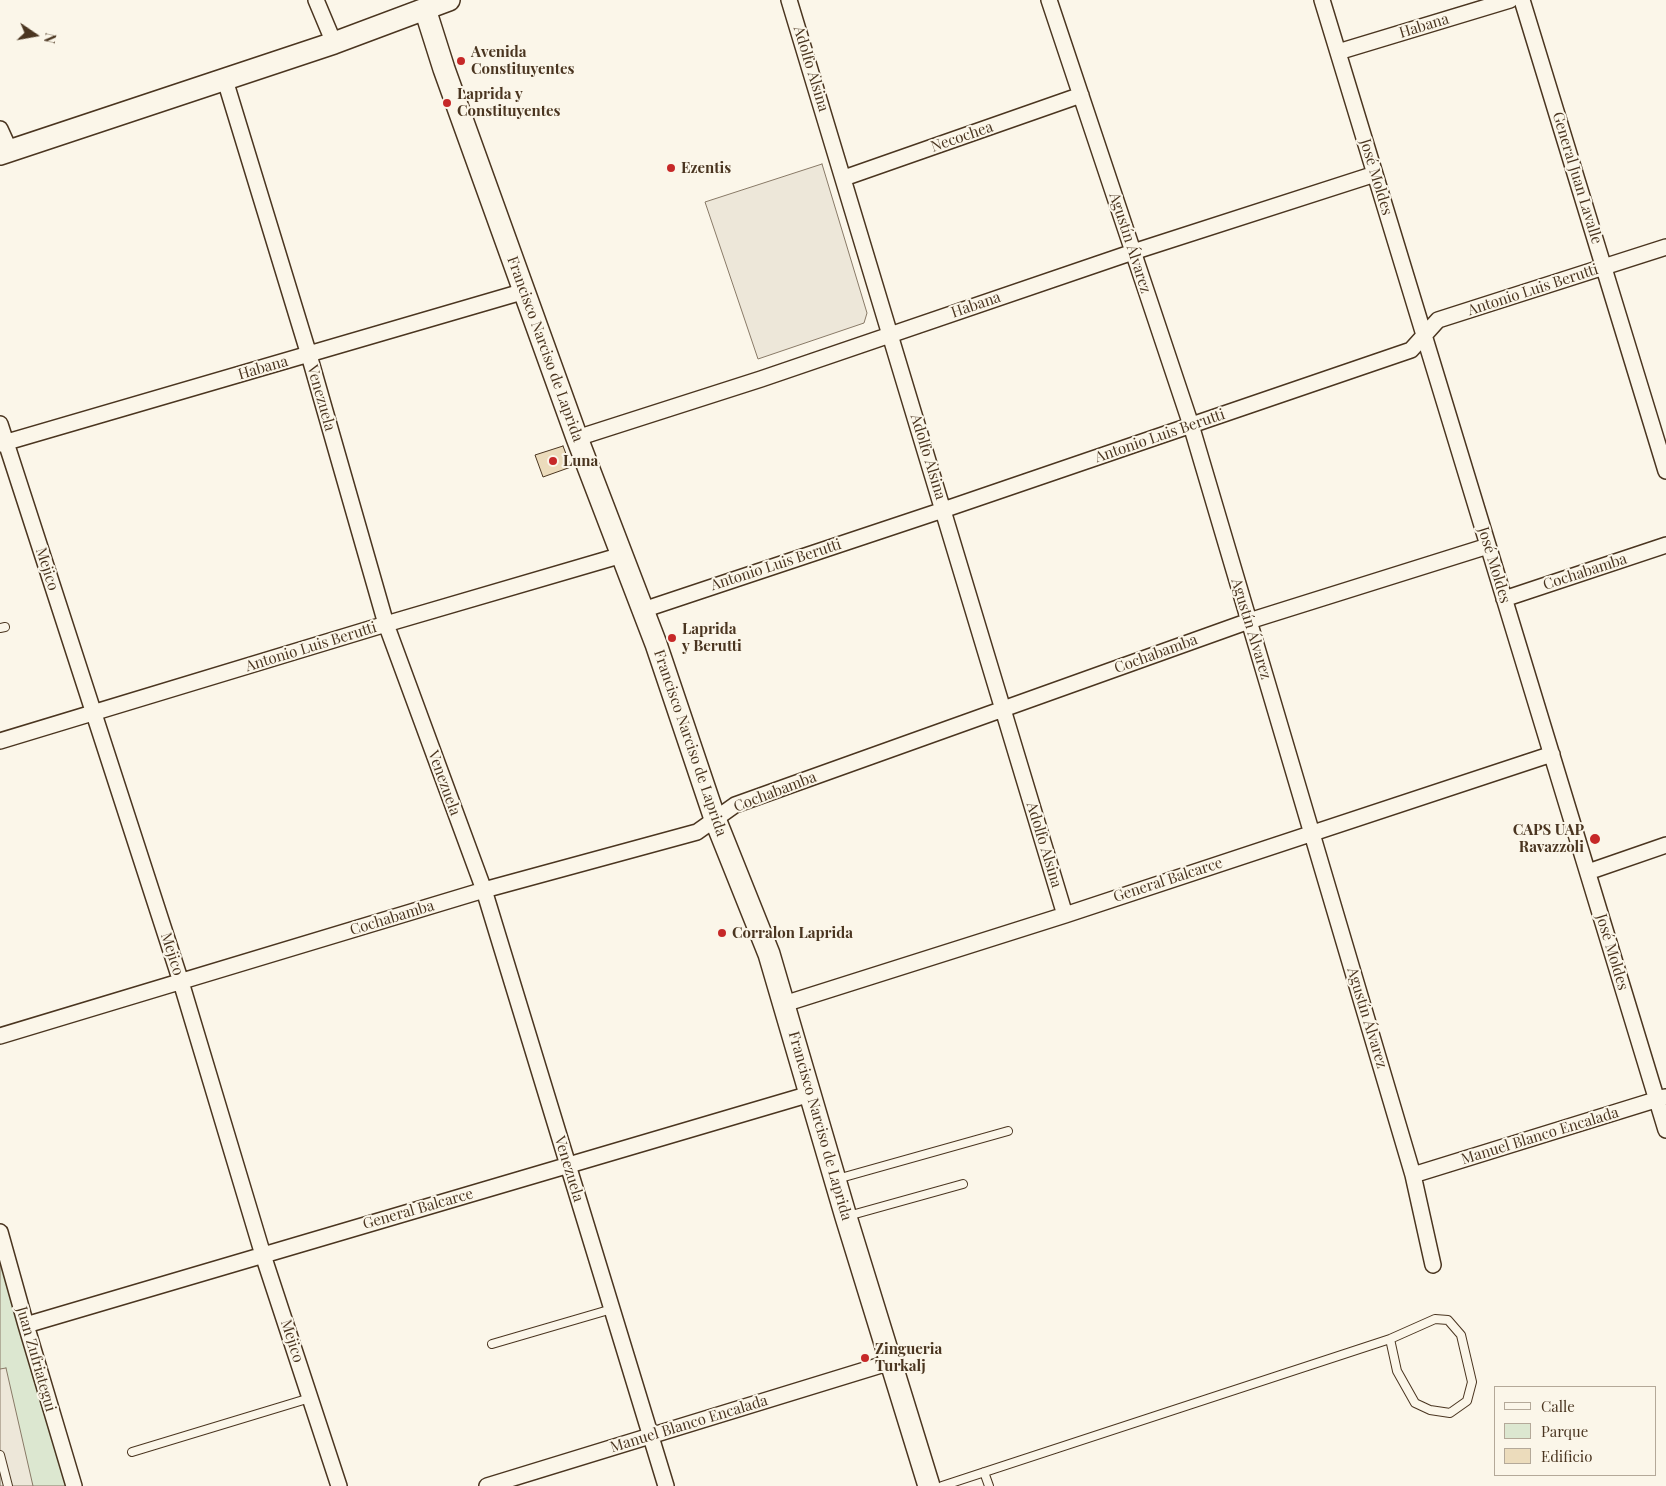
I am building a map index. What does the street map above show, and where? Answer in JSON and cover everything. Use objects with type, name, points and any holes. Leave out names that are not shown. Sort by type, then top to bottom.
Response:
[{"type":"main road","points":[[5,153],[334,43],[449,0]]},
{"type":"main road","name":"Francisco Narciso de Laprida","points":[[425,9],[444,69],[578,438],[643,610],[715,819],[770,954],[846,1217],[929,1486]]},
{"type":"street","points":[[316,0],[334,43]]},
{"type":"street","name":"Adolfo Alsina","points":[[789,0],[1065,915]]},
{"type":"street","name":"Agustín Álvarez","points":[[1049,0],[1191,425],[1413,1175],[1433,1265]]},
{"type":"street","name":"José Moldes","points":[[1322,0],[1588,872],[1661,1098],[1666,1130]]},
{"type":"street","name":"Habana","points":[[1338,52],[1510,0]]},
{"type":"street","name":"General Juan Lavalle","points":[[1522,0],[1666,471]]},
{"type":"street","name":"Venezuela","points":[[225,80],[309,355],[386,624],[484,890],[666,1486]]},
{"type":"street","name":"Necochea","points":[[844,178],[1081,95]]},
{"type":"street","points":[[0,129],[5,153]]},
{"type":"street","name":"Habana","points":[[578,438],[761,379],[1133,252],[1375,174]]},
{"type":"street","name":"Antonio Luis Berutti","points":[[643,610],[944,510],[1411,350],[1438,320],[1666,248]]},
{"type":"street","name":"Habana","points":[[3,443],[525,292]]},
{"type":"street","name":"Mejico","points":[[0,424],[3,443],[181,982],[263,1254],[339,1486]]},
{"type":"street","name":"Cochabamba","points":[[1504,599],[1666,545]]},
{"type":"street","name":"Cochabamba","points":[[0,1036],[484,890],[697,832],[735,805],[1249,621],[1488,546]]},
{"type":"street","name":"Antonio Luis Berutti","points":[[0,741],[386,624],[622,555]]},
{"type":"street","name":"General Balcarce","points":[[784,1004],[1065,915],[1552,754]]},
{"type":"street","points":[[1588,872],[1666,845]]},
{"type":"street","name":"General Balcarce","points":[[26,1325],[810,1094]]},
{"type":"street","name":"Manuel Blanco Encalada","points":[[1413,1175],[1661,1098]]},
{"type":"street","name":"Juan Zufriategui","points":[[0,1232],[74,1486]]},
{"type":"street","name":"Manuel Blanco Encalada","points":[[487,1486],[891,1362]]},
{"type":"lane","points":[[835,1180],[1008,1131]]},
{"type":"lane","points":[[846,1217],[963,1184]]},
{"type":"lane","points":[[492,1344],[612,1308]]},
{"type":"lane","points":[[942,1486],[1390,1339],[1435,1318],[1448,1320],[1461,1335],[1472,1382],[1467,1401],[1450,1413],[1430,1410],[1416,1403],[1396,1371],[1390,1339]]},
{"type":"lane","points":[[132,1452],[310,1398]]},
{"type":"lane","points":[[0,1455],[8,1486]]},
{"type":"lane","points":[[984,1472],[988,1486]]},
{"type":"green space","points":[[0,1252],[67,1486],[0,1486]]},
{"type":"shaded area","points":[[822,164],[867,313],[864,323],[758,359],[705,202]]},
{"type":"shaded area","points":[[6,1368],[33,1486],[0,1486],[0,1369]]},
{"type":"building","name":"Luna","points":[[563,446],[571,467],[543,477],[535,455]]},
{"type":"place","name":"Avenida Constituyentes","points":[[461,61]]},
{"type":"place","name":"Laprida y Constituyentes","points":[[447,103]]},
{"type":"place","name":"Ezentis","points":[[671,168]]},
{"type":"place","name":"Luna","points":[[553,461]]},
{"type":"place","name":"Laprida y Berutti","points":[[672,638]]},
{"type":"place","name":"CAPS UAP Ravazzoli","points":[[1595,839]]},
{"type":"place","name":"Corralon Laprida","points":[[722,933]]},
{"type":"place","name":"Zingueria Turkalj","points":[[865,1358]]}]
